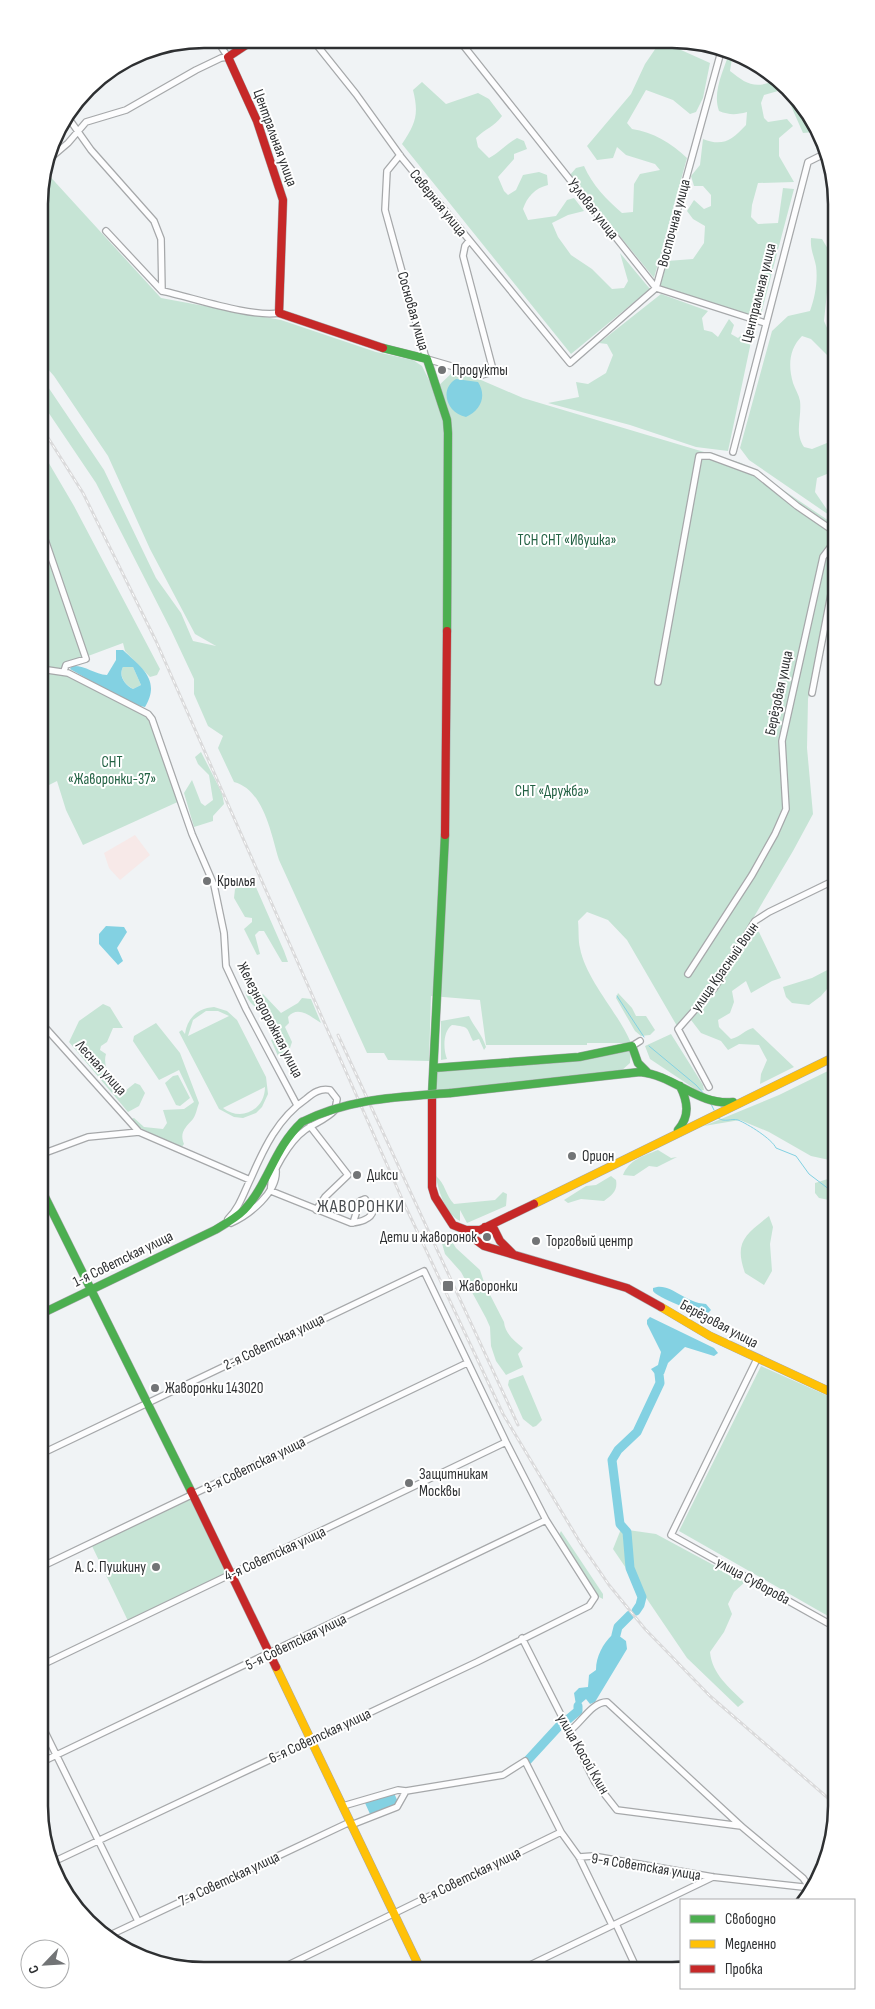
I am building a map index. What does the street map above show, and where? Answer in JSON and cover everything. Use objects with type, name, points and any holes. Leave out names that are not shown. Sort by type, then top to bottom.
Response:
[{"type":"street","name":"Центральная улица","points":[[222,48],[228,57],[257,122],[283,200],[279,312]]},
{"type":"street","points":[[57,152],[86,122],[126,110],[196,70],[221,58],[228,57],[242,48]]},
{"type":"street","name":"Северная улица","points":[[319,48],[356,94],[400,155],[570,363],[656,288]]},
{"type":"street","name":"Узловая улица","points":[[465,48],[656,288]]},
{"type":"street","name":"Восточная улица","points":[[656,288],[720,55]]},
{"type":"street","points":[[71,121],[91,150],[154,221],[159,230],[162,291]]},
{"type":"street","name":"Сосновая улица","points":[[400,155],[387,174],[386,216],[418,336],[427,359],[477,375],[486,375],[492,369],[463,256],[465,246],[470,241]]},
{"type":"street","name":"Центральная улица","points":[[734,452],[765,323],[808,162],[820,156]]},
{"type":"street","points":[[106,231],[162,291],[229,308],[260,313],[279,312],[385,349],[427,359],[446,420],[448,433],[445,845],[431,1136],[432,1187],[435,1197],[449,1221],[487,1247],[495,1244],[501,1225],[516,1212]]},
{"type":"street","points":[[656,288],[765,323]]},
{"type":"street","points":[[658,682],[699,456],[710,456],[756,473],[797,506],[828,527]]},
{"type":"street","points":[[48,548],[86,659],[66,665],[64,671],[48,670]]},
{"type":"street","name":"Берёзовая улица","points":[[688,974],[752,875],[775,834],[786,809],[782,741],[823,557],[828,551]]},
{"type":"street","points":[[812,693],[828,610]]},
{"type":"street","name":"Железнодорожная улица","points":[[64,671],[151,716],[192,834],[214,885],[224,933],[226,966],[250,1016],[297,1104]]},
{"type":"street","name":"улица Красный Воин","points":[[710,1087],[678,1029],[715,987],[755,921],[769,912],[828,885]]},
{"type":"street","name":"Лесная улица","points":[[48,1031],[139,1132],[250,1180]]},
{"type":"street","points":[[434,1068],[579,1057],[632,1046],[640,1041]]},
{"type":"street","points":[[632,1046],[640,1066],[648,1073]]},
{"type":"street","points":[[620,1074],[631,1067],[636,1057]]},
{"type":"street","points":[[479,1242],[478,1237],[482,1229],[827,1060]]},
{"type":"street","points":[[620,1074],[648,1073],[663,1076],[711,1102],[727,1104],[746,1099]]},
{"type":"street","name":"1-я Советская улица","points":[[48,1311],[216,1230],[247,1206],[278,1149],[302,1122],[326,1110],[345,1104],[620,1074]]},
{"type":"street","points":[[674,1134],[685,1122],[688,1113],[685,1097],[679,1084]]},
{"type":"street","points":[[321,1090],[330,1090],[334,1093],[337,1102],[335,1110],[310,1126],[293,1142],[271,1178],[271,1191],[242,1218],[216,1230],[234,1213],[275,1130],[297,1104],[321,1090]]},
{"type":"street","points":[[310,1126],[348,1175],[325,1197],[316,1210]]},
{"type":"street","name":"Лесная улица","points":[[48,1152],[88,1137],[139,1132]]},
{"type":"street","points":[[271,1191],[353,1223]]},
{"type":"street","points":[[48,1203],[149,1403],[417,1962]]},
{"type":"street","points":[[461,1229],[491,1228],[515,1255]]},
{"type":"street","name":"Берёзовая улица","points":[[487,1247],[621,1286],[694,1328],[757,1359],[671,1535]]},
{"type":"street","name":"2-я Советская улица","points":[[48,1451],[424,1271],[467,1363]]},
{"type":"street","points":[[757,1359],[827,1391]]},
{"type":"street","points":[[467,1363],[546,1520]]},
{"type":"street","name":"3-я Советская улица","points":[[48,1564],[467,1363]]},
{"type":"street","name":"4-я Советская улица","points":[[48,1662],[506,1442]]},
{"type":"street","name":"6-я Советская улица","points":[[58,1861],[477,1662],[589,1606],[594,1600],[594,1594],[546,1520]]},
{"type":"street","name":"5-я Советская улица","points":[[48,1760],[546,1520]]},
{"type":"street","name":"улица Суворова","points":[[671,1535],[827,1623]]},
{"type":"street","name":"улица Косой Клин","points":[[522,1638],[595,1782],[616,1810],[741,1826]]},
{"type":"street","points":[[568,1732],[576,1727],[596,1706],[607,1702],[741,1826],[807,1883]]},
{"type":"street","points":[[48,1739],[138,1921]]},
{"type":"street","points":[[343,1806],[398,1790],[406,1791],[503,1775],[525,1761],[561,1832],[579,1857],[633,1962]]},
{"type":"street","name":"7-я Советская улица","points":[[114,1933],[351,1823],[396,1807],[406,1791]]},
{"type":"street","name":"8-я Советская улица","points":[[294,1962],[561,1832]]},
{"type":"street","name":"9-я Советская улица","points":[[579,1857],[593,1856],[713,1878],[804,1887]]},
{"type":"street","name":"9-я Советская улица","points":[[536,1962],[713,1878]]},
{"type":"shaded area","points":[[135,835],[150,855],[120,880],[109,868],[104,853]]},
{"type":"green space","points":[[656,48],[680,48],[710,63],[703,98],[696,112],[690,114],[673,100],[646,90],[627,123],[632,129],[661,139],[687,158],[654,278],[570,175],[576,168],[584,166],[600,192],[611,203],[622,213],[633,212],[634,184],[640,174],[660,170],[655,164],[626,155],[617,147],[613,158],[597,160],[587,146],[631,94],[645,64]]},
{"type":"green space","points":[[728,58],[732,60],[730,71],[740,78],[749,83],[759,85],[769,83],[778,91],[764,95],[761,103],[764,118],[768,122],[787,119],[793,126],[779,138],[779,156],[794,182],[758,183],[752,205],[751,217],[758,224],[778,223],[783,188],[794,189],[760,318],[660,287],[667,261],[693,259],[704,243],[705,226],[693,219],[687,211],[694,200],[704,209],[711,206],[711,195],[703,186],[694,186],[691,176],[700,165],[703,139],[716,142],[727,141],[746,125],[747,112],[733,114],[719,111],[717,96]]},
{"type":"green space","points":[[422,82],[446,104],[478,93],[489,99],[502,116],[476,138],[478,147],[489,158],[517,138],[524,141],[527,149],[514,154],[514,159],[498,177],[504,191],[508,195],[516,190],[523,175],[539,172],[547,175],[548,185],[535,191],[529,197],[523,209],[528,220],[556,216],[567,200],[574,198],[584,211],[568,215],[552,223],[558,237],[571,255],[592,269],[612,289],[624,288],[628,281],[620,253],[650,289],[571,354],[402,144],[415,118],[416,106],[413,90]]},
{"type":"green space","points":[[789,102],[810,132],[803,133]]},
{"type":"green space","points":[[50,176],[161,298],[281,320],[376,352],[413,360],[422,366],[434,390],[454,371],[523,398],[741,463],[828,520],[828,599],[808,699],[807,748],[813,814],[745,932],[709,986],[677,1026],[627,940],[608,920],[587,912],[578,921],[579,945],[583,960],[595,984],[631,1043],[486,1045],[480,1000],[431,996],[429,1061],[388,1060],[384,1053],[367,1053],[279,860],[265,814],[253,794],[234,782],[218,748],[223,736],[208,726],[194,694],[194,679],[171,630],[96,483],[48,412],[48,387],[104,470],[156,578],[181,613],[193,641],[216,646],[195,634],[150,549],[108,456],[48,369],[48,193]]},
{"type":"green space","points":[[811,238],[822,239],[828,249],[828,283],[824,321],[828,330],[828,356],[811,339],[802,336],[794,346],[790,370],[800,401],[799,436],[804,447],[812,449],[828,443],[828,474],[817,478],[815,492],[828,511],[828,514],[749,460],[740,448],[772,331],[788,316],[810,311],[815,295],[817,277]]},
{"type":"green space","points":[[661,294],[708,311],[702,318],[704,330],[712,332],[718,337],[729,319],[734,325],[731,334],[738,338],[755,323],[728,451],[696,447],[630,425],[548,403],[579,397],[576,382],[588,384],[606,373],[613,355],[607,344],[599,343]]},
{"type":"green space","name":"СНТ «Жаворонки-37»","points":[[48,462],[74,506],[160,669],[157,675],[150,677],[125,651],[123,643],[72,662],[64,670],[151,717],[182,800],[83,845],[66,810],[57,781],[48,786]]},
{"type":"green space","points":[[123,667],[133,667],[141,685],[133,689],[127,685],[121,673]]},
{"type":"green space","points":[[201,752],[222,793],[224,804],[213,816],[213,821],[194,827],[184,793],[192,780],[201,803],[205,806],[213,800],[209,775],[198,764],[195,757]]},
{"type":"green space","points":[[251,876],[288,962],[282,962],[264,931],[259,931],[255,935],[260,954],[257,955],[244,929],[252,922],[252,918],[245,917],[234,898],[235,889]]},
{"type":"green space","points":[[751,930],[759,932],[781,978],[751,993],[746,981],[732,991],[734,1002],[730,1013],[718,1020],[719,1027],[731,1039],[753,1028],[794,1067],[760,1084],[761,1074],[767,1060],[759,1045],[739,1044],[728,1050],[721,1041],[701,1033],[691,1020],[709,998]]},
{"type":"green space","points":[[828,970],[828,988],[809,1005],[792,1003],[786,997],[783,987],[812,978]]},
{"type":"green space","points":[[245,991],[263,994],[281,1013],[298,1003],[302,998],[311,999],[321,1023],[309,1015],[300,1012],[296,1012],[288,1017],[289,1023],[285,1027],[292,1042],[290,1048],[278,1056],[271,1040],[276,1037],[270,1023],[251,1003]]},
{"type":"green space","points":[[618,993],[632,1008],[636,1016],[646,1016],[655,1030],[650,1035],[641,1036],[635,1031],[616,998]]},
{"type":"green space","points":[[103,1004],[110,1007],[123,1028],[113,1028],[107,1042],[101,1046],[100,1050],[106,1054],[105,1063],[108,1073],[119,1090],[125,1091],[135,1083],[140,1085],[145,1093],[139,1106],[128,1112],[69,1042],[79,1021]]},
{"type":"green space","points":[[214,1007],[227,1011],[237,1020],[266,1077],[268,1094],[262,1107],[256,1113],[243,1118],[234,1117],[219,1109],[179,1032],[182,1030],[185,1034],[188,1023],[194,1015]],"holes":[[[206,1011],[218,1011],[229,1016],[188,1036],[193,1020]],[[265,1087],[261,1102],[251,1111],[237,1114],[223,1108]]]},
{"type":"green space","points":[[469,1016],[486,1047],[484,1050],[479,1039],[473,1041],[467,1028],[452,1025],[447,1031],[445,1040],[447,1059],[441,1060],[441,1021]]},
{"type":"green space","points":[[156,1023],[180,1053],[199,1103],[194,1117],[183,1133],[184,1144],[181,1148],[138,1127],[131,1119],[134,1118],[144,1127],[163,1129],[167,1123],[163,1110],[184,1109],[194,1102],[179,1070],[159,1080],[133,1041],[134,1036]]},
{"type":"green space","points":[[671,1034],[703,1085],[704,1090],[698,1091],[650,1059],[645,1046]]},
{"type":"green space","points":[[631,1048],[630,1063],[621,1071],[442,1092],[441,1090],[436,1090],[437,1073],[441,1069]]},
{"type":"green space","points":[[827,1071],[827,1160],[811,1156],[769,1132],[740,1120],[704,1126],[779,1095]]},
{"type":"green space","points":[[178,1075],[190,1098],[180,1106],[176,1105],[165,1083],[173,1076]]},
{"type":"green space","points":[[658,1150],[671,1158],[677,1157],[657,1167],[649,1166],[634,1176],[623,1175],[633,1162]]},
{"type":"green space","points":[[436,1176],[454,1204],[495,1200],[503,1192],[507,1194],[506,1206],[467,1223],[460,1210],[460,1221],[447,1208]]},
{"type":"green space","points":[[611,1176],[616,1180],[616,1187],[612,1195],[604,1201],[581,1199],[568,1203],[564,1200],[586,1186],[596,1185]]},
{"type":"green space","points":[[827,1179],[827,1200],[819,1198],[815,1193],[815,1183]]},
{"type":"green space","points":[[769,1216],[773,1227],[770,1244],[772,1271],[764,1285],[745,1273],[741,1246],[748,1234]]},
{"type":"green space","points":[[446,1232],[456,1248],[480,1270],[506,1330],[523,1348],[518,1354],[523,1367],[506,1375],[496,1361],[491,1346],[490,1327],[486,1318],[461,1272],[445,1254],[441,1240]]},
{"type":"green space","points":[[761,1366],[827,1396],[827,1616],[679,1531]]},
{"type":"green space","points":[[523,1375],[542,1420],[533,1427],[523,1419],[508,1385],[509,1380]]},
{"type":"green space","points":[[191,1498],[227,1574],[128,1621],[92,1546]]},
{"type":"green space","points":[[621,1529],[656,1534],[745,1582],[734,1592],[728,1604],[732,1614],[724,1632],[710,1652],[711,1660],[718,1674],[744,1702],[738,1707],[687,1658],[613,1549]]},
{"type":"green space","points":[[561,1531],[603,1594],[603,1599],[599,1597],[559,1535]]},
{"type":"water","points":[[456,379],[478,382],[481,387],[482,397],[479,407],[466,417],[454,411],[448,401],[447,389]]},
{"type":"water","points":[[116,650],[123,650],[147,675],[151,689],[145,707],[131,704],[70,669],[72,666],[77,666],[107,675],[116,660]],"holes":[[[123,667],[133,667],[141,685],[133,689],[125,683],[121,674]]]},
{"type":"water","points":[[106,926],[124,927],[127,932],[117,948],[123,961],[118,965],[99,944],[99,934]]},
{"type":"water","points":[[663,1287],[692,1301],[706,1304],[711,1310],[705,1316],[656,1294],[653,1288]]},
{"type":"water","points":[[650,1317],[714,1348],[718,1353],[714,1356],[685,1347],[668,1363],[664,1374],[655,1374],[651,1369],[658,1365],[661,1352],[647,1324],[647,1320]]},
{"type":"water","points":[[612,1635],[618,1635],[626,1641],[627,1649],[595,1702],[590,1704],[586,1699],[578,1706],[576,1705],[574,1693],[579,1688],[588,1687],[589,1675],[596,1670],[597,1660],[601,1651]]},
{"type":"water","points":[[394,1793],[398,1802],[393,1807],[370,1814],[365,1803]]},
{"type":"waterway","points":[[617,996],[644,1037]]},
{"type":"waterway","points":[[649,1046],[696,1085],[706,1096]]},
{"type":"waterway","points":[[711,1104],[714,1110]]},
{"type":"waterway","points":[[718,1118],[738,1120],[753,1128],[770,1140],[776,1148],[796,1156],[809,1174],[827,1188]]},
{"type":"waterway","points":[[636,1611],[642,1597],[630,1568],[627,1532],[620,1524],[612,1460],[618,1450],[637,1432],[660,1383],[659,1374]]},
{"type":"waterway","points":[[616,1635],[618,1627],[630,1615]]},
{"type":"waterway","points":[[566,1721],[578,1711],[578,1706]]},
{"type":"waterway","points":[[527,1761],[561,1724]]},
{"type":"railway","points":[[48,438],[83,493],[156,641],[403,1201],[503,1414],[581,1544],[609,1585],[645,1629],[710,1696],[827,1797]]},
{"type":"railway","points":[[338,1035],[518,1425]]},
{"type":"traffic: fast","points":[[383,348],[427,359],[447,420],[447,631]]},
{"type":"traffic: fast","points":[[432,1095],[445,835]]},
{"type":"traffic: fast","points":[[434,1068],[579,1057],[632,1046],[638,1063],[648,1073]]},
{"type":"traffic: fast","points":[[451,1093],[640,1072],[652,1074],[708,1099],[720,1102],[733,1102]]},
{"type":"traffic: fast","points":[[678,1130],[686,1114],[685,1098],[680,1086]]},
{"type":"traffic: fast","points":[[302,1122],[320,1114],[356,1103],[451,1093]]},
{"type":"traffic: fast","points":[[48,1311],[215,1230],[238,1216],[259,1189],[284,1143],[302,1122]]},
{"type":"traffic: fast","points":[[48,1203],[191,1491]]},
{"type":"traffic: slow","points":[[534,1204],[827,1060]]},
{"type":"traffic: slow","points":[[661,1307],[710,1336],[827,1390]]},
{"type":"traffic: slow","points":[[276,1667],[417,1962]]},
{"type":"traffic: jam","points":[[242,48],[228,57],[257,121],[283,200],[279,313],[383,348]]},
{"type":"traffic: jam","points":[[445,835],[447,631]]},
{"type":"traffic: jam","points":[[432,1095],[432,1187],[435,1197],[453,1225],[466,1230],[480,1230],[534,1204]]},
{"type":"traffic: jam","points":[[485,1227],[494,1229],[500,1241],[513,1254]]},
{"type":"traffic: jam","points":[[465,1232],[484,1246],[627,1288],[661,1307]]},
{"type":"traffic: jam","points":[[191,1491],[276,1667]]},
{"type":"place","name":"Продукты","points":[[442,370]]},
{"type":"place","name":"Крылья","points":[[207,881]]},
{"type":"place","name":"Орион","points":[[572,1156]]},
{"type":"place","name":"Дикси","points":[[357,1175]]},
{"type":"place","name":"Дети и жаворонок","points":[[487,1237]]},
{"type":"place","name":"Торговый центр","points":[[536,1241]]},
{"type":"place","name":"Жаворонки","points":[[448,1286]]},
{"type":"place","name":"Жаворонки 143020","points":[[155,1388]]},
{"type":"place","name":"Защитникам Москвы","points":[[409,1483]]},
{"type":"place","name":"А. С. Пушкину","points":[[156,1567]]},
{"type":"district","name":"ЖАВОРОНКИ","points":[[361,1206]]},
{"type":"park label","name":"ТСН СНТ «Ивушка»","points":[[567,540]]},
{"type":"park label","name":"СНТ «Дружба»","points":[[552,791]]}]
